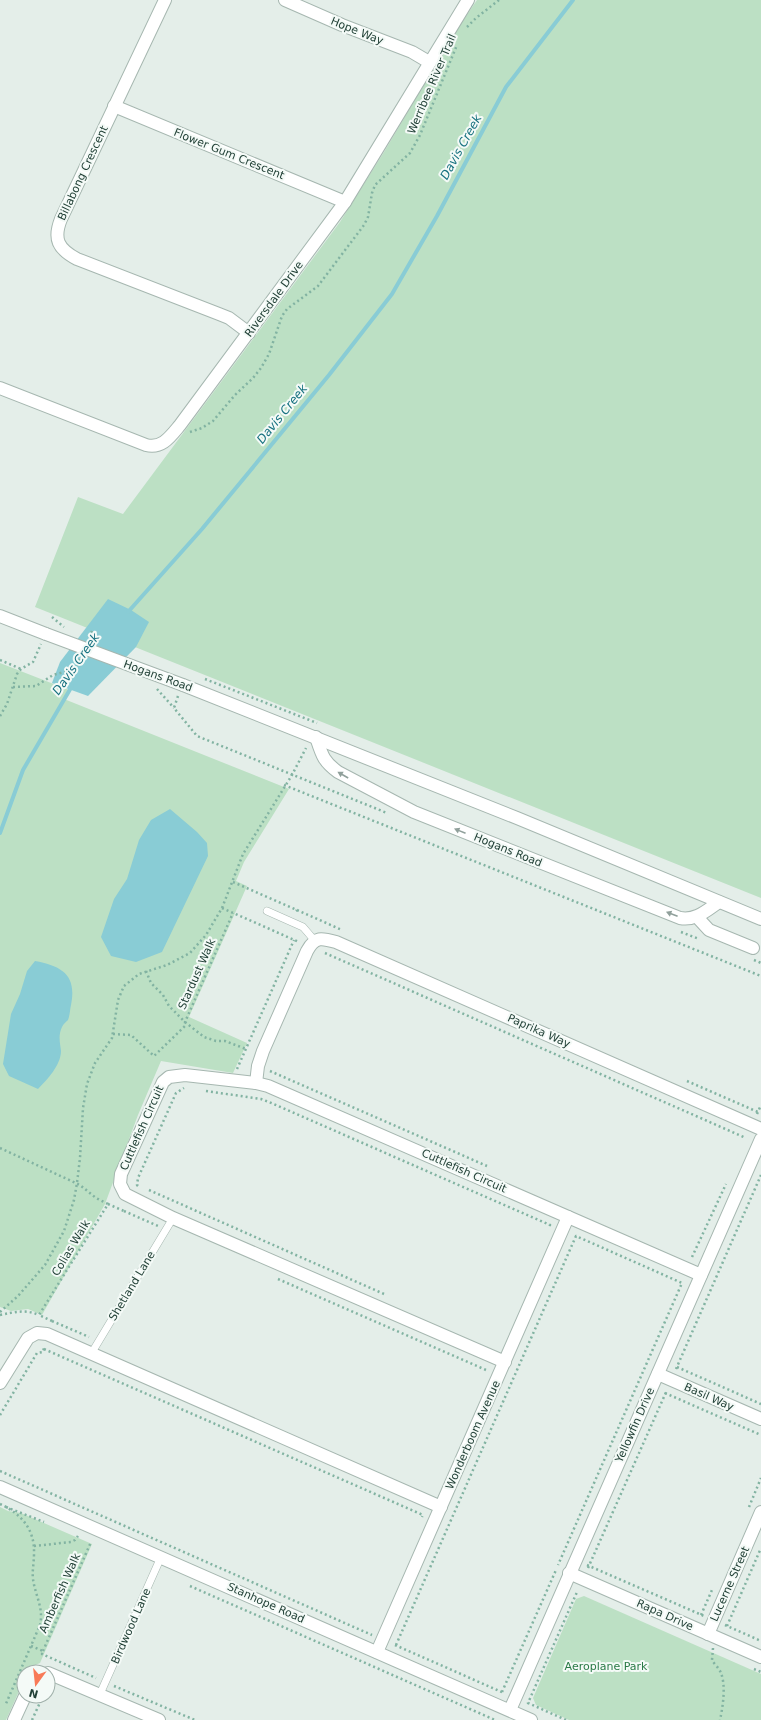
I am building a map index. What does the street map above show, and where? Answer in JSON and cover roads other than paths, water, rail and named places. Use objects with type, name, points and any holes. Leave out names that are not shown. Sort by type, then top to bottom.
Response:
[{"type":"street","name":"Billabong Crescent","points":[[165,0],[59,225],[57,236],[60,247],[69,255],[224,316],[249,333]]},
{"type":"street","name":"Hope Way","points":[[285,0],[342,25],[412,52],[429,62]]},
{"type":"street","name":"Riversdale Drive","points":[[0,388],[136,441],[155,446],[164,443],[169,439],[345,202],[468,0]]},
{"type":"street","name":"Flower Gum Crescent","points":[[114,106],[345,202]]},
{"type":"street","name":"Hogans Road","points":[[0,616],[44,639],[183,685],[316,737],[761,919]]},
{"type":"street","name":"Hogans Road","points":[[316,737],[324,759],[328,765],[395,804],[674,916],[685,919],[697,917]]},
{"type":"street","points":[[719,902],[697,917],[709,930],[753,948]]},
{"type":"street","name":"Paprika Way","points":[[313,943],[322,938],[336,942],[757,1127]]},
{"type":"street","points":[[256,1083],[258,1066],[313,943]]},
{"type":"street","name":"Cuttlefish Circuit","points":[[173,1218],[131,1198],[126,1194],[120,1184],[121,1174],[163,1082],[169,1077],[185,1075],[256,1083],[280,1091],[701,1276]]},
{"type":"street","name":"Yellowfin Drive","points":[[510,1710],[761,1139]]},
{"type":"street","name":"Wonderboom Avenue","points":[[377,1652],[568,1217]]},
{"type":"street","points":[[173,1218],[505,1362]]},
{"type":"street","points":[[0,1383],[28,1338],[37,1333],[47,1334],[441,1507]]},
{"type":"street","name":"Basil Way","points":[[658,1374],[761,1420]]},
{"type":"street","name":"Stanhope Road","points":[[0,1487],[531,1720]]},
{"type":"street","name":"Lucerne Street","points":[[713,1636],[722,1624],[761,1512]]},
{"type":"street","name":"Rapa Drive","points":[[570,1573],[761,1657]]},
{"type":"street","points":[[56,1676],[159,1720]]},
{"type":"street","points":[[14,1720],[21,1704]]},
{"type":"lane","points":[[267,911],[303,927],[313,943]]},
{"type":"lane","name":"Shetland Lane","points":[[91,1354],[173,1218]]},
{"type":"lane","name":"Birdwood Lane","points":[[100,1694],[161,1557]]},
{"type":"water","points":[[108,599],[131,610],[149,622],[136,647],[88,696],[52,683],[60,662]]},
{"type":"water","points":[[170,809],[197,832],[207,843],[208,856],[162,952],[136,962],[111,956],[101,937],[114,899],[127,879],[139,840],[151,820]]},
{"type":"water","points":[[35,961],[60,969],[69,979],[72,986],[69,1018],[62,1026],[60,1033],[61,1051],[59,1062],[49,1077],[38,1089],[9,1076],[3,1064],[11,1014],[20,994],[27,971]]},
{"type":"waterway","name":"Davis Creek","points":[[128,612],[202,529],[329,375],[392,294],[437,216],[506,87],[573,0]]},
{"type":"waterway","name":"Davis Creek","points":[[0,833],[23,770],[72,686]]},
{"type":"park label","name":"Aeroplane Park","points":[[606,1666]]}]
